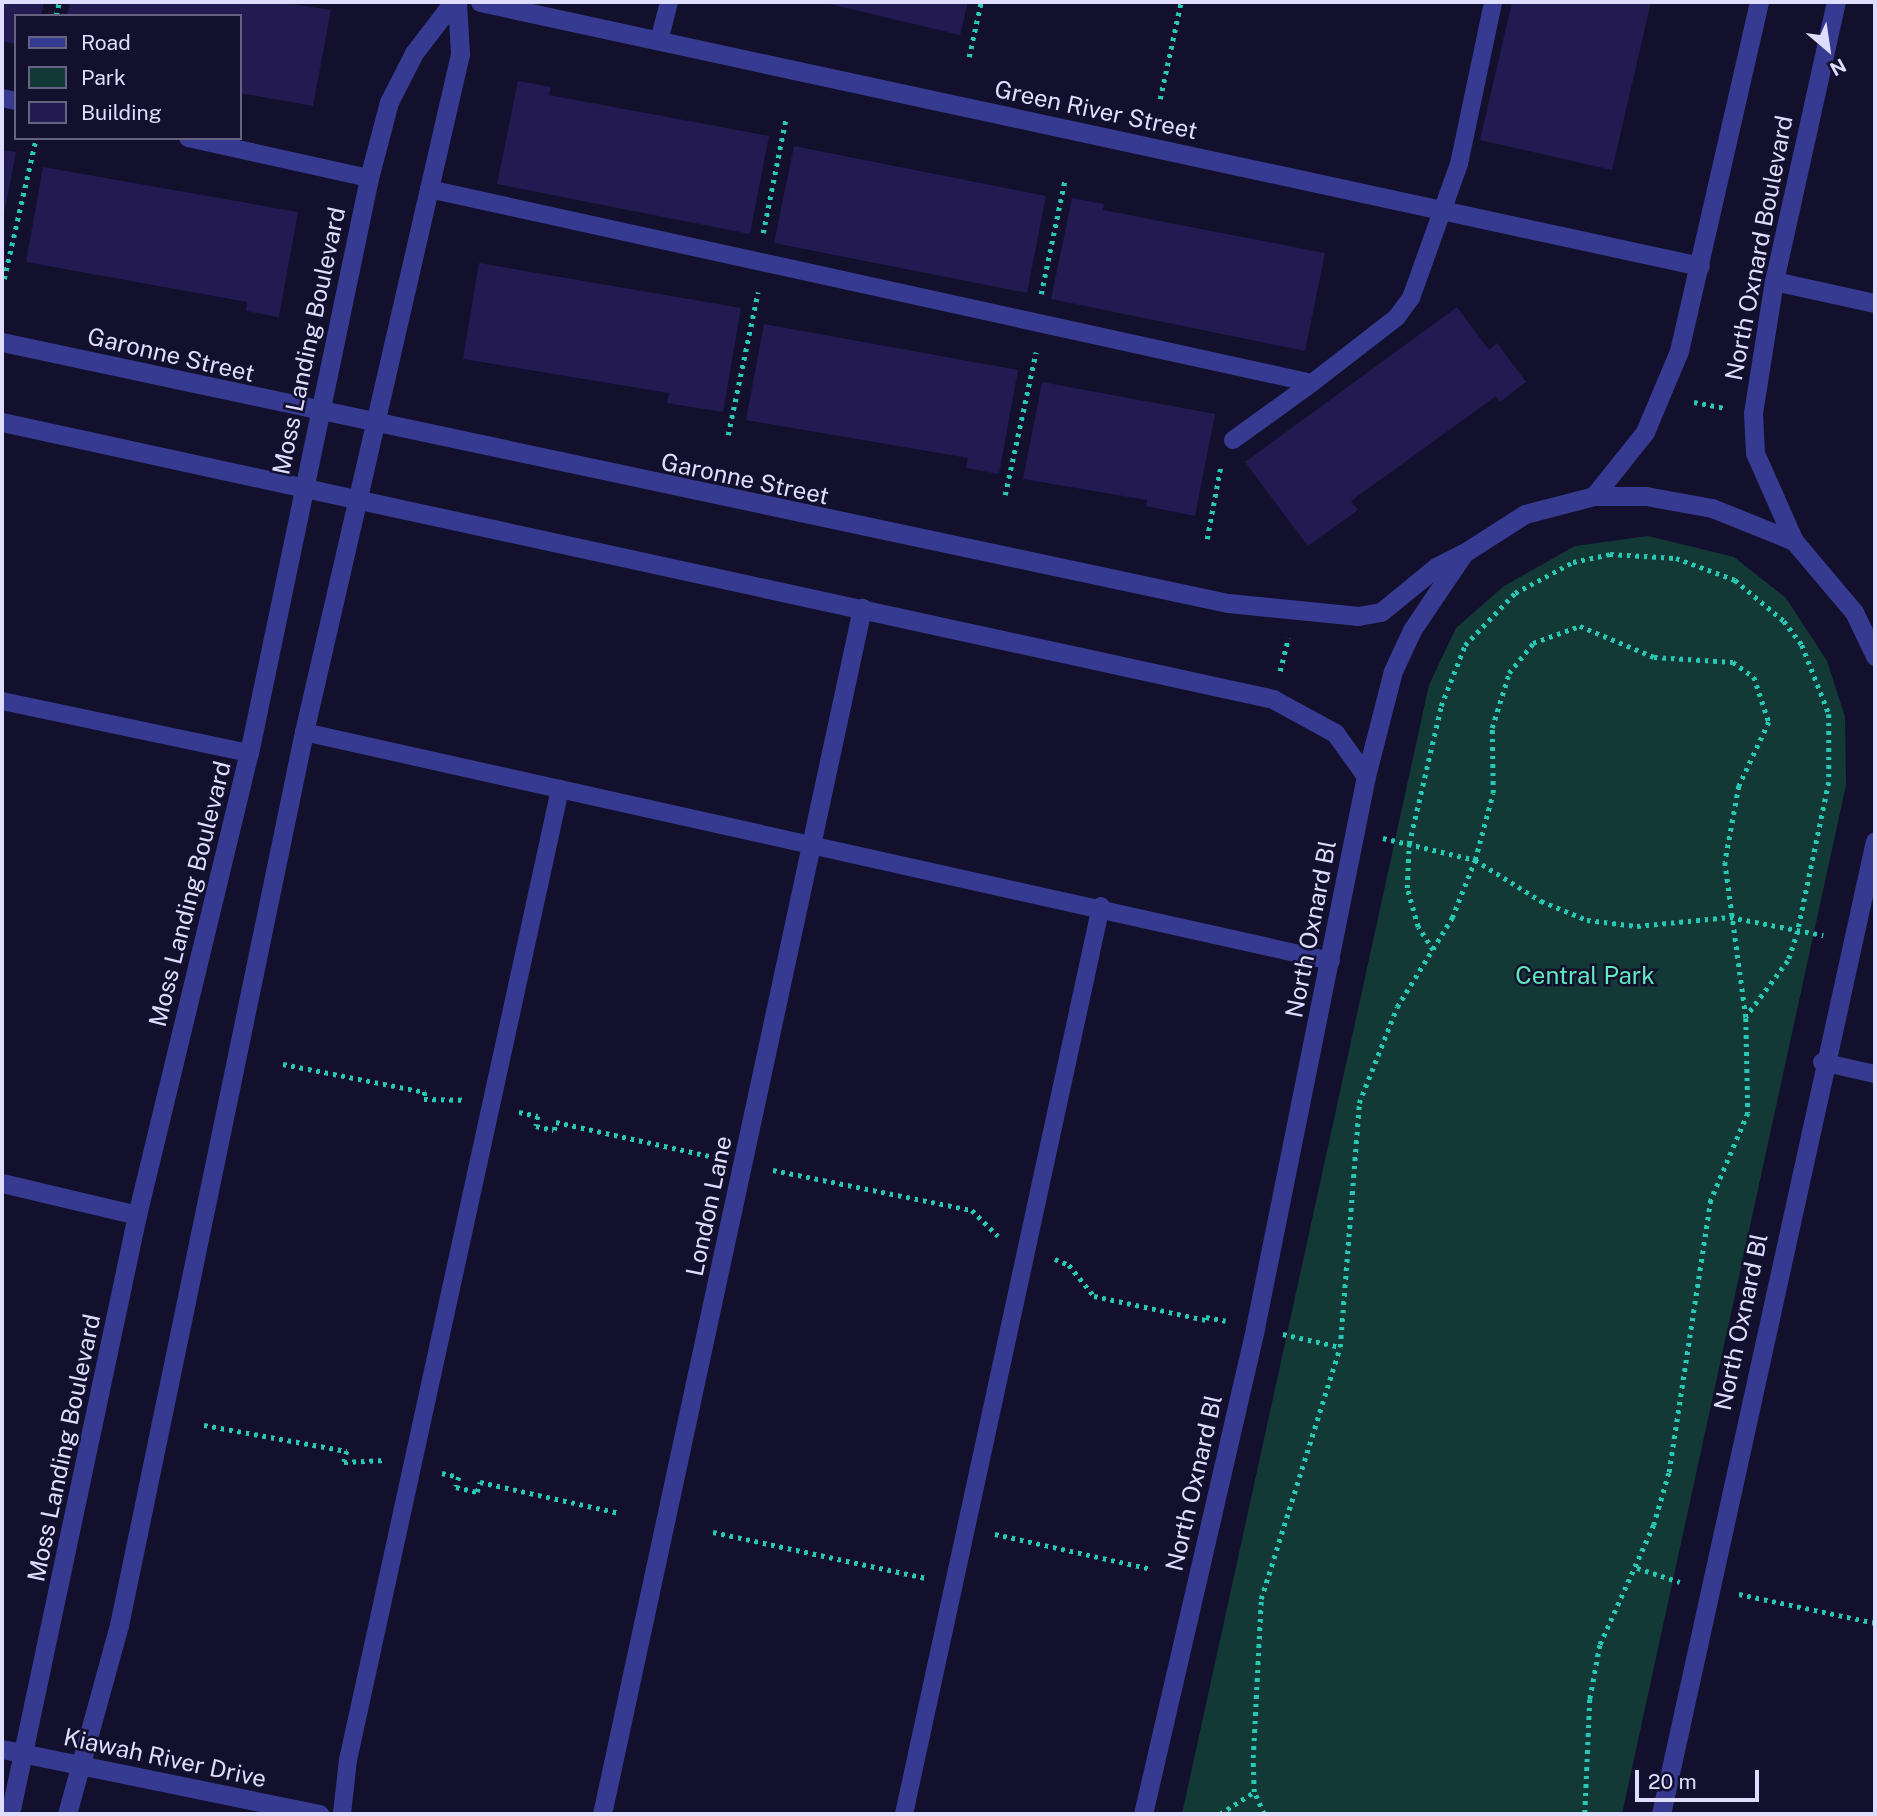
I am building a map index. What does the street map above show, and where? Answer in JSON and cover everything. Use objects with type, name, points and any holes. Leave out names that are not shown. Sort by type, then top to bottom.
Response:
[{"type":"street","name":"Moss Landing Boulevard","points":[[10,1814],[26,1755],[137,1215],[249,753],[317,412],[369,178],[389,102],[414,53],[455,2]]},
{"type":"street","name":"Moss Landing Boulevard","points":[[67,1814],[119,1625],[304,732],[372,424],[460,54],[455,2]]},
{"type":"street","name":"Green River Street","points":[[480,2],[1700,265]]},
{"type":"street","name":"North Oxnard Boulevard","points":[[1594,496],[1645,432],[1663,395],[1700,265],[1759,2]]},
{"type":"street","name":"North Oxnard Boulevard","points":[[1794,541],[1755,453],[1756,371],[1836,2]]},
{"type":"street","points":[[1774,281],[1875,303]]},
{"type":"street","name":"Garonne Street","points":[[2,342],[1116,584],[1295,611],[1381,612],[1436,567],[1464,553]]},
{"type":"street","points":[[2,422],[356,495],[1273,699],[1335,733],[1366,776]]},
{"type":"street","name":"North Oxnard Bl","points":[[1143,1814],[1331,961],[1366,776],[1393,671],[1412,630],[1464,553],[1525,513],[1594,496],[1687,502],[1794,541],[1854,612],[1875,656]]},
{"type":"street","name":"London Lane","points":[[602,1814],[862,608]]},
{"type":"street","name":"North Oxnard Bl","points":[[1661,1814],[1822,1062],[1870,888],[1875,841]]},
{"type":"street","points":[[2,1183],[137,1215]]},
{"type":"street","name":"Kiawah River Drive","points":[[2,1749],[319,1814]]},
{"type":"lane","points":[[659,41],[669,2]]},
{"type":"lane","points":[[1233,440],[1397,317],[1411,298],[1443,210],[1493,2]]},
{"type":"lane","points":[[197,140],[369,178]]},
{"type":"lane","points":[[429,189],[1312,383]]},
{"type":"lane","points":[[2,701],[249,753]]},
{"type":"lane","points":[[304,732],[1101,906],[1331,961]]},
{"type":"lane","points":[[342,1814],[350,1746],[560,789]]},
{"type":"lane","points":[[904,1814],[1101,906]]},
{"type":"lane","points":[[1822,1062],[1875,1074]]},
{"type":"path","points":[[969,57],[981,2]]},
{"type":"path","points":[[1160,99],[1181,2]]},
{"type":"path","points":[[761,243],[786,118]]},
{"type":"path","points":[[5,279],[36,140]]},
{"type":"path","points":[[1039,301],[1065,178]]},
{"type":"path","points":[[727,435],[760,281]]},
{"type":"path","points":[[1005,495],[1037,345]]},
{"type":"path","points":[[1694,402],[1725,408]]},
{"type":"path","points":[[1207,539],[1224,449],[1233,440]]},
{"type":"path","points":[[1433,950],[1418,927],[1406,888],[1409,844],[1450,675],[1486,618],[1524,587],[1573,562],[1610,554],[1676,558],[1735,580],[1761,599],[1802,645],[1820,682],[1833,750],[1798,931],[1788,961],[1746,1018]]},
{"type":"path","points":[[1264,1814],[1254,1793],[1261,1599],[1340,1346],[1359,1103],[1397,1007],[1433,950],[1475,860],[1493,793],[1492,728],[1509,673],[1534,643],[1580,626],[1654,657],[1733,662],[1754,677],[1764,696],[1769,722],[1727,827],[1730,917],[1746,1018],[1748,1113],[1711,1200],[1669,1473],[1637,1568],[1600,1646],[1590,1699],[1585,1814]]},
{"type":"path","points":[[1279,674],[1290,631]]},
{"type":"path","points":[[1376,836],[1475,860],[1541,901],[1587,920],[1637,926],[1730,917],[1830,937]]},
{"type":"path","points":[[283,1064],[425,1092],[424,1099],[471,1102]]},
{"type":"path","points":[[509,1110],[538,1116],[536,1126],[554,1130],[556,1122],[726,1160]]},
{"type":"path","points":[[765,1168],[972,1210],[1008,1241]]},
{"type":"path","points":[[1047,1255],[1069,1265],[1094,1296],[1234,1322]]},
{"type":"path","points":[[1272,1332],[1340,1346]]},
{"type":"path","points":[[204,1425],[346,1451],[344,1462],[363,1465],[364,1457],[393,1462]]},
{"type":"path","points":[[432,1471],[458,1477],[456,1487],[477,1492],[480,1482],[620,1513]]},
{"type":"path","points":[[966,1528],[1151,1569]]},
{"type":"path","points":[[713,1532],[954,1585]]},
{"type":"path","points":[[1637,1568],[1685,1583]]},
{"type":"path","points":[[1729,1591],[1875,1623]]},
{"type":"path","points":[[1220,1814],[1254,1793]]},
{"type":"green space","name":"Central Park","points":[[1648,536],[1734,557],[1786,598],[1827,661],[1845,717],[1846,785],[1622,1814],[1182,1814],[1429,685],[1456,628],[1504,586],[1575,546]]},
{"type":"building","points":[[2,2],[44,2],[41,14],[14,14],[14,44],[2,41]]},
{"type":"building","points":[[70,2],[278,2],[331,10],[313,106],[242,93],[242,14],[67,14]]},
{"type":"building","points":[[821,2],[968,2],[960,35]]},
{"type":"building","points":[[1512,2],[1651,2],[1612,170],[1480,140]]},
{"type":"building","points":[[518,81],[551,87],[549,95],[769,136],[750,234],[497,184]]},
{"type":"building","points":[[794,146],[1046,196],[1027,293],[774,243]]},
{"type":"building","points":[[2,150],[16,152],[3,219],[2,219]]},
{"type":"building","points":[[43,167],[298,212],[279,317],[246,311],[247,302],[26,262]]},
{"type":"building","points":[[1072,198],[1104,204],[1103,210],[1325,253],[1305,351],[1051,299]]},
{"type":"building","points":[[479,263],[741,308],[723,412],[667,403],[669,393],[463,359]]},
{"type":"building","points":[[1457,307],[1489,350],[1497,343],[1526,382],[1500,402],[1496,396],[1351,501],[1358,510],[1308,546],[1245,462]]},
{"type":"building","points":[[764,324],[1018,370],[999,474],[966,468],[968,458],[746,420]]},
{"type":"building","points":[[1042,382],[1215,414],[1195,516],[1146,506],[1147,500],[1023,479]]}]
